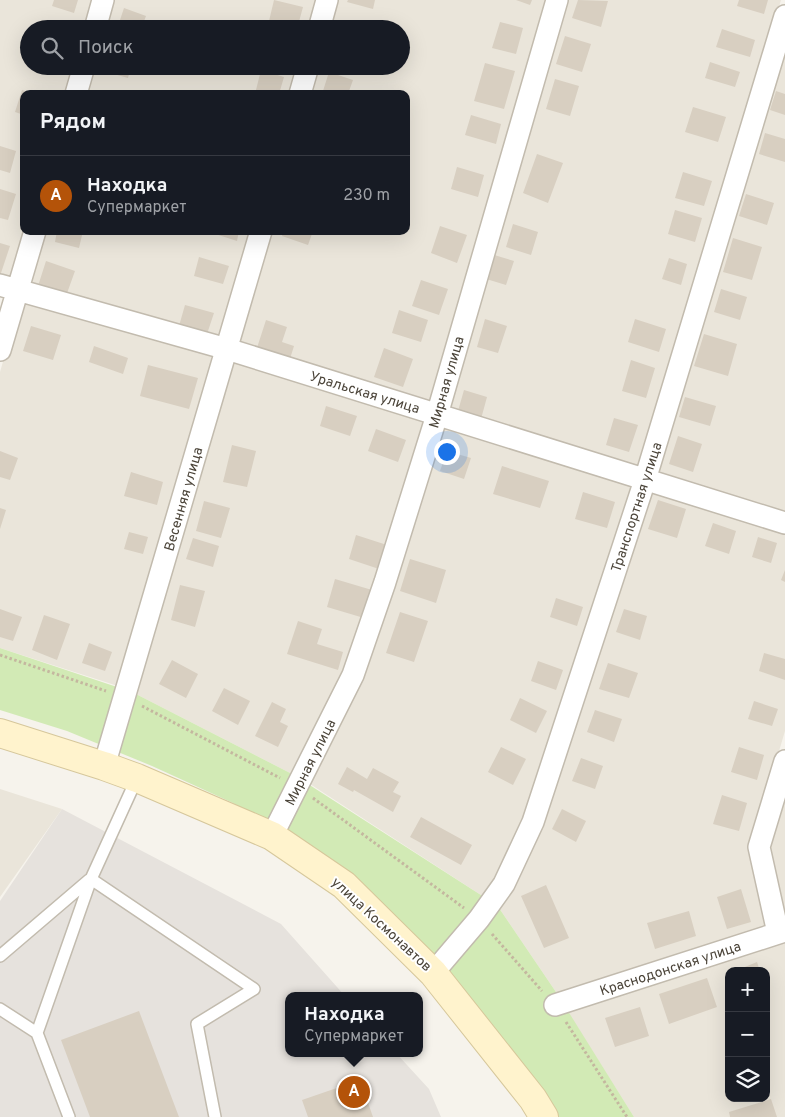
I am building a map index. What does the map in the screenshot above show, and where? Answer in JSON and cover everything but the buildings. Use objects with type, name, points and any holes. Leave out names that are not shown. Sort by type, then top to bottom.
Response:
[{"type":"main road","name":"улица Космонавтов","points":[[0,733],[137,778],[272,836],[344,885],[434,973],[533,1100],[544,1117]]},
{"type":"street","points":[[97,20],[103,0]]},
{"type":"street","points":[[321,20],[327,0]]},
{"type":"street","name":"Мирная улица","points":[[272,836],[353,676],[385,582],[437,414],[556,0]]},
{"type":"street","name":"Транспортная улица","points":[[434,973],[479,919],[504,884],[533,822],[645,480],[785,16]]},
{"type":"street","points":[[77,90],[81,75]]},
{"type":"street","points":[[301,90],[305,75]]},
{"type":"street","points":[[0,350],[9,288],[33,235]]},
{"type":"street","name":"Весенняя улица","points":[[104,766],[259,235]]},
{"type":"street","name":"Уральская улица","points":[[9,288],[226,349],[785,523]]},
{"type":"street","points":[[782,932],[759,847],[785,761]]},
{"type":"street","name":"Краснодонская улица","points":[[555,1005],[782,932]]},
{"type":"lane","points":[[37,1033],[91,879],[137,778]]},
{"type":"lane","points":[[0,956],[91,879]]},
{"type":"lane","points":[[91,879],[254,988],[197,1024],[215,1117]]},
{"type":"lane","points":[[0,1009],[37,1033],[69,1117]]},
{"type":"path","points":[[0,655],[124,697],[297,787],[479,919],[555,1005],[626,1117]]},
{"type":"shaded area","points":[[0,0],[95,0],[89,20],[20,20],[20,75],[72,75],[68,90],[20,90],[20,235],[25,235],[12,279],[0,276]]},
{"type":"shaded area","points":[[110,0],[320,0],[314,20],[104,20]]},
{"type":"shaded area","points":[[334,0],[548,0],[433,404],[235,344],[266,235],[410,235],[410,90],[308,90],[312,75],[410,75],[410,20],[328,20]]},
{"type":"shaded area","points":[[562,0],[781,0],[641,472],[445,410]]},
{"type":"shaded area","points":[[785,35],[785,512],[655,472]]},
{"type":"shaded area","points":[[87,75],[298,75],[294,90],[83,90]]},
{"type":"shaded area","points":[[41,235],[252,235],[221,341],[26,285]]},
{"type":"shaded area","points":[[21,299],[219,354],[121,687],[0,648],[0,372]]},
{"type":"shaded area","points":[[230,359],[429,419],[347,673],[294,775],[132,692]]},
{"type":"shaded area","points":[[441,423],[637,484],[526,817],[497,878],[484,897],[307,782]]},
{"type":"shaded area","points":[[650,487],[785,532],[785,731],[749,852],[768,927],[558,995],[499,908]]},
{"type":"shaded area","points":[[785,785],[785,923],[766,849]]},
{"type":"shaded area","points":[[0,789],[62,809],[0,897]]},
{"type":"shaded area","points":[[62,809],[281,924],[341,992],[285,992],[285,1057],[400,1057],[429,1089],[441,1117],[0,1117],[0,901]]},
{"type":"shaded area","points":[[785,939],[785,1117],[634,1117],[566,1009]]},
{"type":"green space","points":[[0,648],[132,692],[294,775],[499,908],[558,995],[634,1117],[556,1117],[303,844],[233,803],[152,766],[67,731],[0,710]]},
{"type":"place","name":"Находка","points":[[354,1092]]}]
